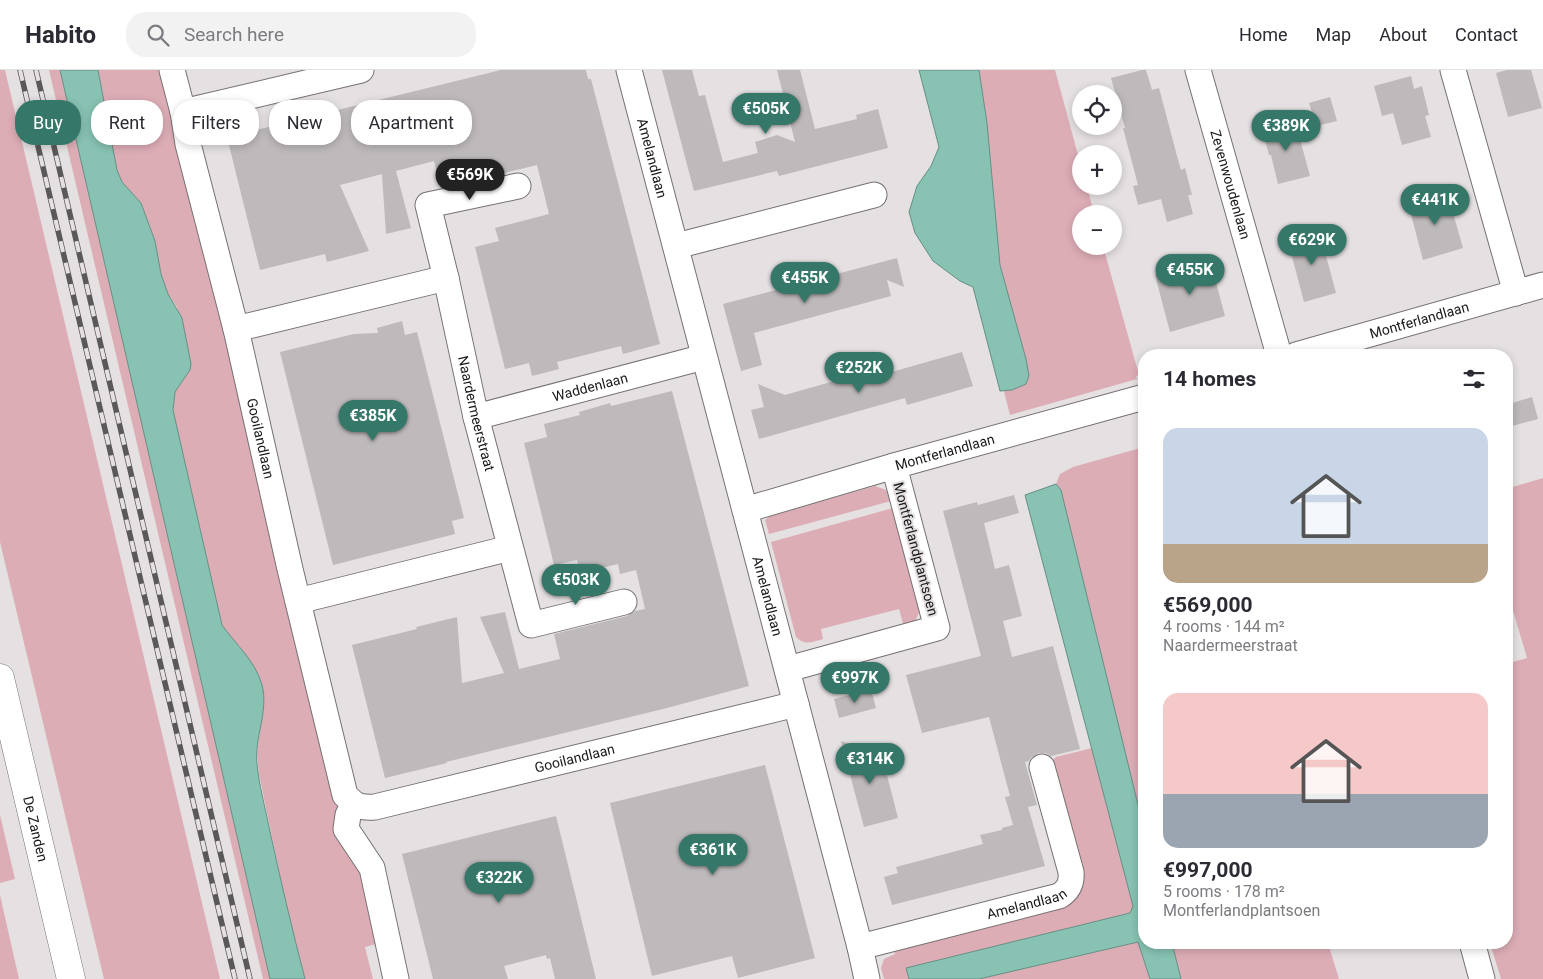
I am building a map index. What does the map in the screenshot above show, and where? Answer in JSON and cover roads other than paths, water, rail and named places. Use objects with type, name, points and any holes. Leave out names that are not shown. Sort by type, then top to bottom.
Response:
[{"type":"main road","name":"De Zanden","points":[[0,678],[71,979]]},
{"type":"street","name":"Gooilandlaan","points":[[172,70],[180,100]]},
{"type":"street","points":[[234,100],[361,70]]},
{"type":"street","name":"Amelandlaan","points":[[630,70],[704,357],[788,669],[867,979]]},
{"type":"street","name":"Zevenwoudenlaan","points":[[1198,70],[1291,349]]},
{"type":"street","points":[[1453,70],[1516,293]]},
{"type":"street","name":"Gooilandlaan","points":[[188,145],[236,329],[298,601],[345,795],[354,804],[364,808],[375,807],[796,704]]},
{"type":"street","name":"Naardermeerstraat","points":[[518,186],[428,205],[446,278],[476,418],[531,625],[624,602]]},
{"type":"street","points":[[676,246],[874,195]]},
{"type":"street","points":[[236,329],[446,278]]},
{"type":"street","name":"Montferlandlaan","points":[[1315,349],[1543,285]]},
{"type":"street","name":"Waddenlaan","points":[[476,418],[704,357]]},
{"type":"street","name":"Montferlandlaan","points":[[745,510],[894,466],[1138,399]]},
{"type":"street","name":"Montferlandplantsoen","points":[[788,669],[937,628],[894,466]]},
{"type":"street","points":[[298,601],[510,548]]},
{"type":"street","name":"Amelandlaan","points":[[860,947],[1050,899],[1066,892],[1071,885],[1071,872],[1042,767]]},
{"type":"street","points":[[354,804],[348,815],[346,829],[372,868],[396,979]]},
{"type":"street","points":[[1474,949],[1482,979]]},
{"type":"railway","points":[[20,70],[235,979]]},
{"type":"railway","points":[[36,70],[250,979]]}]
